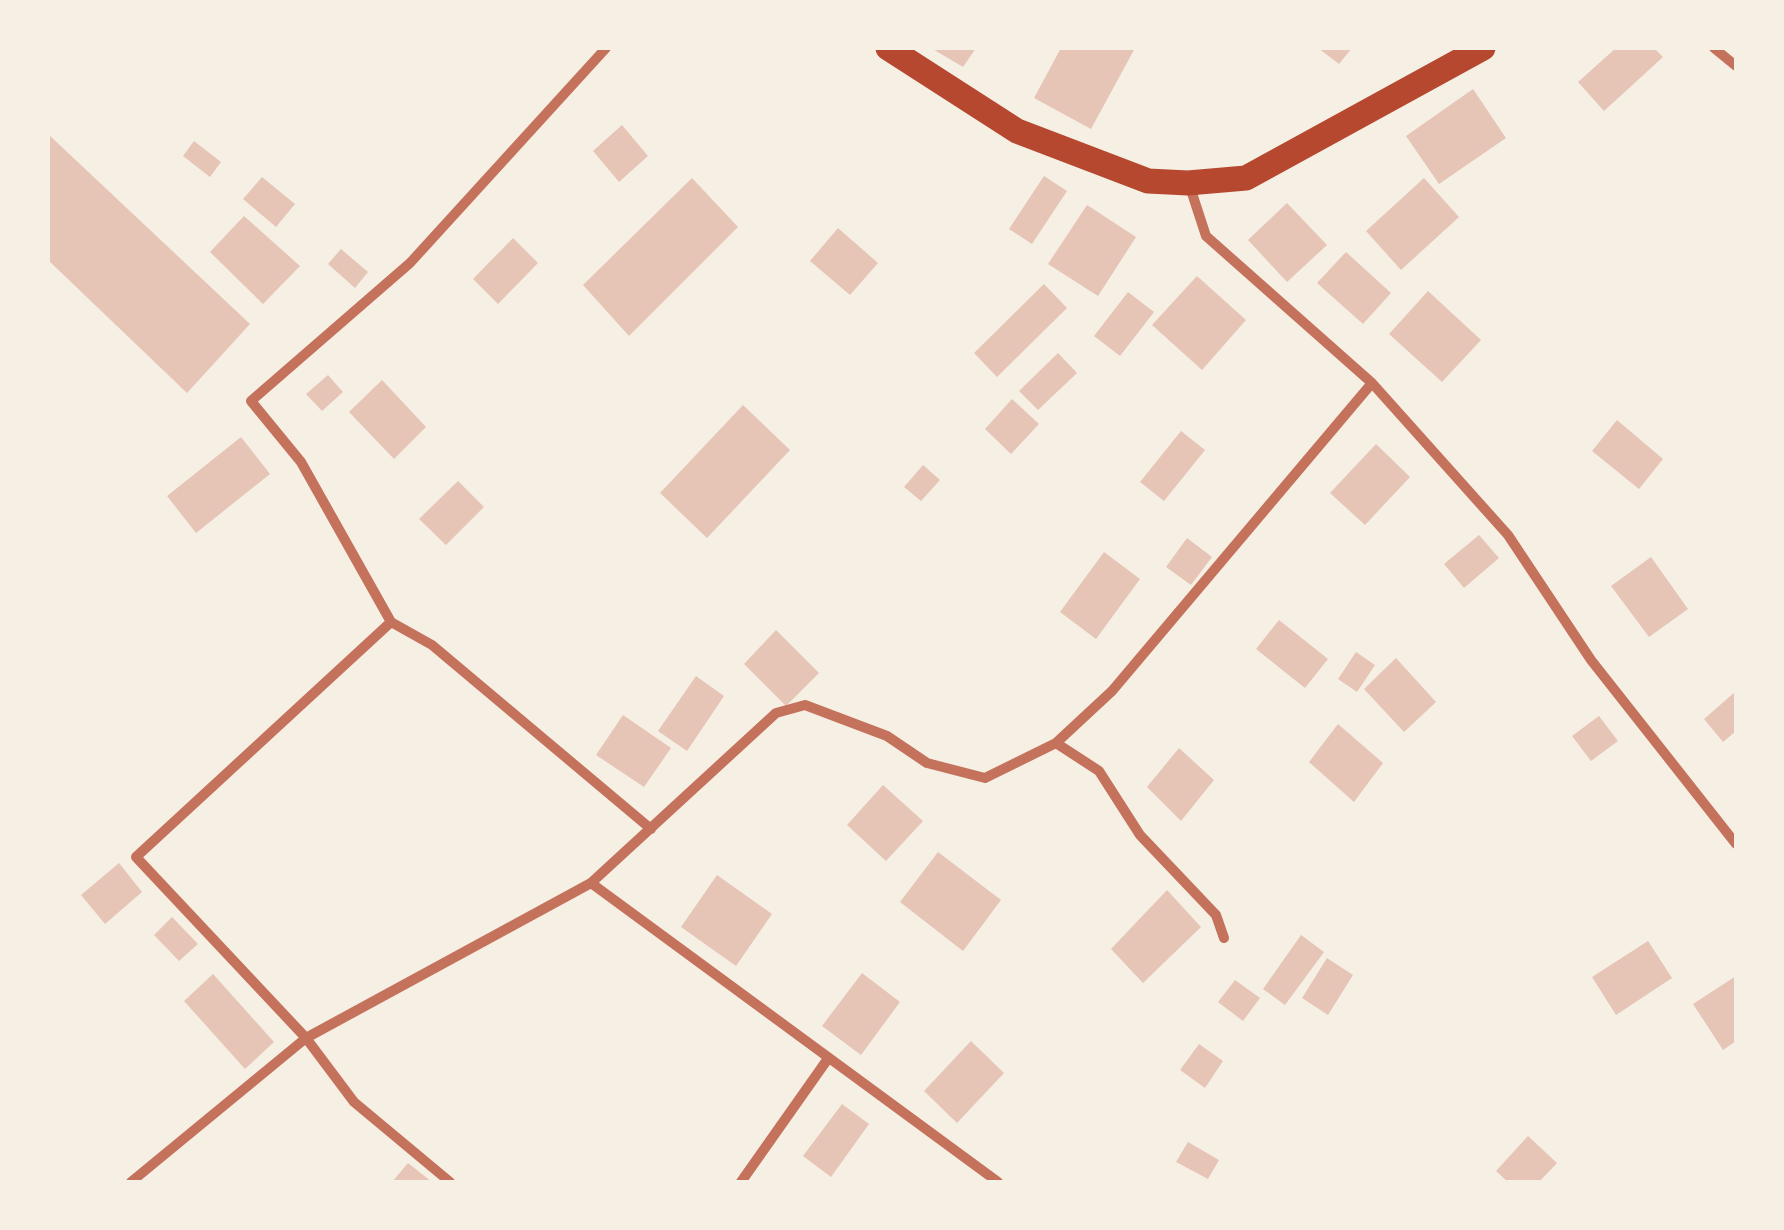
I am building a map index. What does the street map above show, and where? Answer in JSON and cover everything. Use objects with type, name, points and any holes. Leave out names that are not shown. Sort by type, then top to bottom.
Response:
[{"type":"main road","points":[[888,48],[1017,132],[1148,181],[1188,183],[1246,178],[1483,48]]},
{"type":"street","points":[[606,48],[410,263],[251,401],[301,462],[391,622],[432,645],[651,828]]},
{"type":"street","points":[[1714,48],[1736,66]]},
{"type":"street","points":[[1188,183],[1206,236],[1372,383],[1508,534],[1591,660],[1736,844]]},
{"type":"street","points":[[131,1182],[306,1038],[592,883],[776,713],[805,705],[887,736],[928,764],[985,778],[1056,743],[1112,691],[1372,383]]},
{"type":"street","points":[[391,622],[136,857],[306,1038],[354,1102],[450,1182]]},
{"type":"street","points":[[1056,743],[1099,772],[1140,835],[1216,915],[1224,938]]},
{"type":"street","points":[[592,883],[827,1060],[998,1182]]},
{"type":"street","points":[[742,1182],[827,1060]]},
{"type":"building","points":[[931,48],[976,48],[963,67]]},
{"type":"building","points":[[1061,48],[1135,48],[1091,129],[1034,98]]},
{"type":"building","points":[[1318,48],[1352,48],[1339,64]]},
{"type":"building","points":[[1616,48],[1654,48],[1663,57],[1604,111],[1578,82]]},
{"type":"building","points":[[1473,89],[1506,138],[1439,184],[1406,136]]},
{"type":"building","points":[[622,125],[648,156],[619,182],[593,151]]},
{"type":"building","points":[[48,134],[250,324],[187,393],[48,260]]},
{"type":"building","points":[[194,141],[221,162],[210,177],[183,156]]},
{"type":"building","points":[[1044,176],[1067,191],[1032,244],[1009,229]]},
{"type":"building","points":[[262,177],[295,204],[276,227],[243,199]]},
{"type":"building","points":[[692,178],[738,227],[629,336],[583,285]]},
{"type":"building","points":[[1424,178],[1459,217],[1401,270],[1366,231]]},
{"type":"building","points":[[1287,203],[1327,245],[1287,282],[1248,240]]},
{"type":"building","points":[[1087,205],[1136,237],[1098,296],[1048,264]]},
{"type":"building","points":[[244,216],[300,266],[263,304],[210,252]]},
{"type":"building","points":[[838,228],[878,263],[850,295],[810,261]]},
{"type":"building","points":[[513,238],[538,263],[498,304],[473,279]]},
{"type":"building","points":[[341,249],[368,272],[355,288],[328,264]]},
{"type":"building","points":[[1346,252],[1391,293],[1363,324],[1317,283]]},
{"type":"building","points":[[1197,276],[1246,320],[1202,370],[1152,325]]},
{"type":"building","points":[[1044,284],[1067,308],[997,377],[974,353]]},
{"type":"building","points":[[1428,291],[1481,340],[1442,382],[1389,334]]},
{"type":"building","points":[[1128,292],[1154,312],[1120,356],[1094,336]]},
{"type":"building","points":[[1058,353],[1077,373],[1038,410],[1019,391]]},
{"type":"building","points":[[328,375],[343,392],[322,411],[306,394]]},
{"type":"building","points":[[382,380],[426,427],[394,459],[349,412]]},
{"type":"building","points":[[1012,399],[1039,424],[1011,454],[985,429]]},
{"type":"building","points":[[743,405],[790,450],[707,538],[660,493]]},
{"type":"building","points":[[1617,420],[1663,459],[1639,489],[1592,451]]},
{"type":"building","points":[[1181,431],[1205,450],[1164,501],[1140,482]]},
{"type":"building","points":[[241,437],[270,474],[196,533],[167,496]]},
{"type":"building","points":[[1376,444],[1410,477],[1365,525],[1330,493]]},
{"type":"building","points":[[923,465],[940,480],[921,501],[904,487]]},
{"type":"building","points":[[458,481],[484,507],[446,545],[419,519]]},
{"type":"building","points":[[1479,535],[1499,558],[1464,588],[1444,564]]},
{"type":"building","points":[[1187,538],[1212,557],[1191,585],[1166,567]]},
{"type":"building","points":[[1104,552],[1140,579],[1096,639],[1060,612]]},
{"type":"building","points":[[1651,557],[1688,609],[1649,637],[1611,586]]},
{"type":"building","points":[[1279,620],[1328,659],[1305,688],[1256,649]]},
{"type":"building","points":[[776,630],[819,673],[786,706],[744,664]]},
{"type":"building","points":[[1356,652],[1375,665],[1357,692],[1338,679]]},
{"type":"building","points":[[1396,658],[1436,702],[1404,732],[1364,689]]},
{"type":"building","points":[[696,676],[724,696],[687,751],[658,731]]},
{"type":"building","points":[[1736,691],[1736,731],[1723,742],[1704,719]]},
{"type":"building","points":[[623,715],[671,748],[644,787],[596,755]]},
{"type":"building","points":[[1599,716],[1618,741],[1591,761],[1572,736]]},
{"type":"building","points":[[1338,724],[1383,763],[1354,802],[1309,762]]},
{"type":"building","points":[[1179,748],[1214,780],[1181,821],[1147,787]]},
{"type":"building","points":[[883,785],[923,821],[886,861],[847,825]]},
{"type":"building","points":[[938,852],[1001,900],[963,951],[900,902]]},
{"type":"building","points":[[119,863],[142,892],[105,924],[81,895]]},
{"type":"building","points":[[717,875],[772,914],[736,966],[681,927]]},
{"type":"building","points":[[1167,890],[1201,927],[1143,983],[1111,949]]},
{"type":"building","points":[[172,917],[198,944],[179,961],[154,935]]},
{"type":"building","points":[[1301,935],[1324,952],[1285,1005],[1263,989]]},
{"type":"building","points":[[1648,941],[1672,978],[1616,1015],[1592,977]]},
{"type":"building","points":[[1327,958],[1353,975],[1328,1015],[1302,998]]},
{"type":"building","points":[[862,973],[900,1002],[861,1055],[822,1026]]},
{"type":"building","points":[[213,974],[274,1042],[245,1069],[184,1001]]},
{"type":"building","points":[[1736,976],[1736,1041],[1723,1050],[1693,1004]]},
{"type":"building","points":[[1235,980],[1260,998],[1243,1021],[1218,1002]]},
{"type":"building","points":[[971,1041],[1004,1073],[957,1123],[924,1091]]},
{"type":"building","points":[[1199,1044],[1223,1061],[1205,1088],[1180,1070]]},
{"type":"building","points":[[842,1104],[869,1124],[831,1177],[803,1156]]},
{"type":"building","points":[[1528,1136],[1557,1163],[1539,1182],[1508,1182],[1496,1171]]},
{"type":"building","points":[[1188,1142],[1219,1160],[1208,1179],[1176,1162]]},
{"type":"building","points":[[408,1163],[432,1182],[392,1182]]}]
